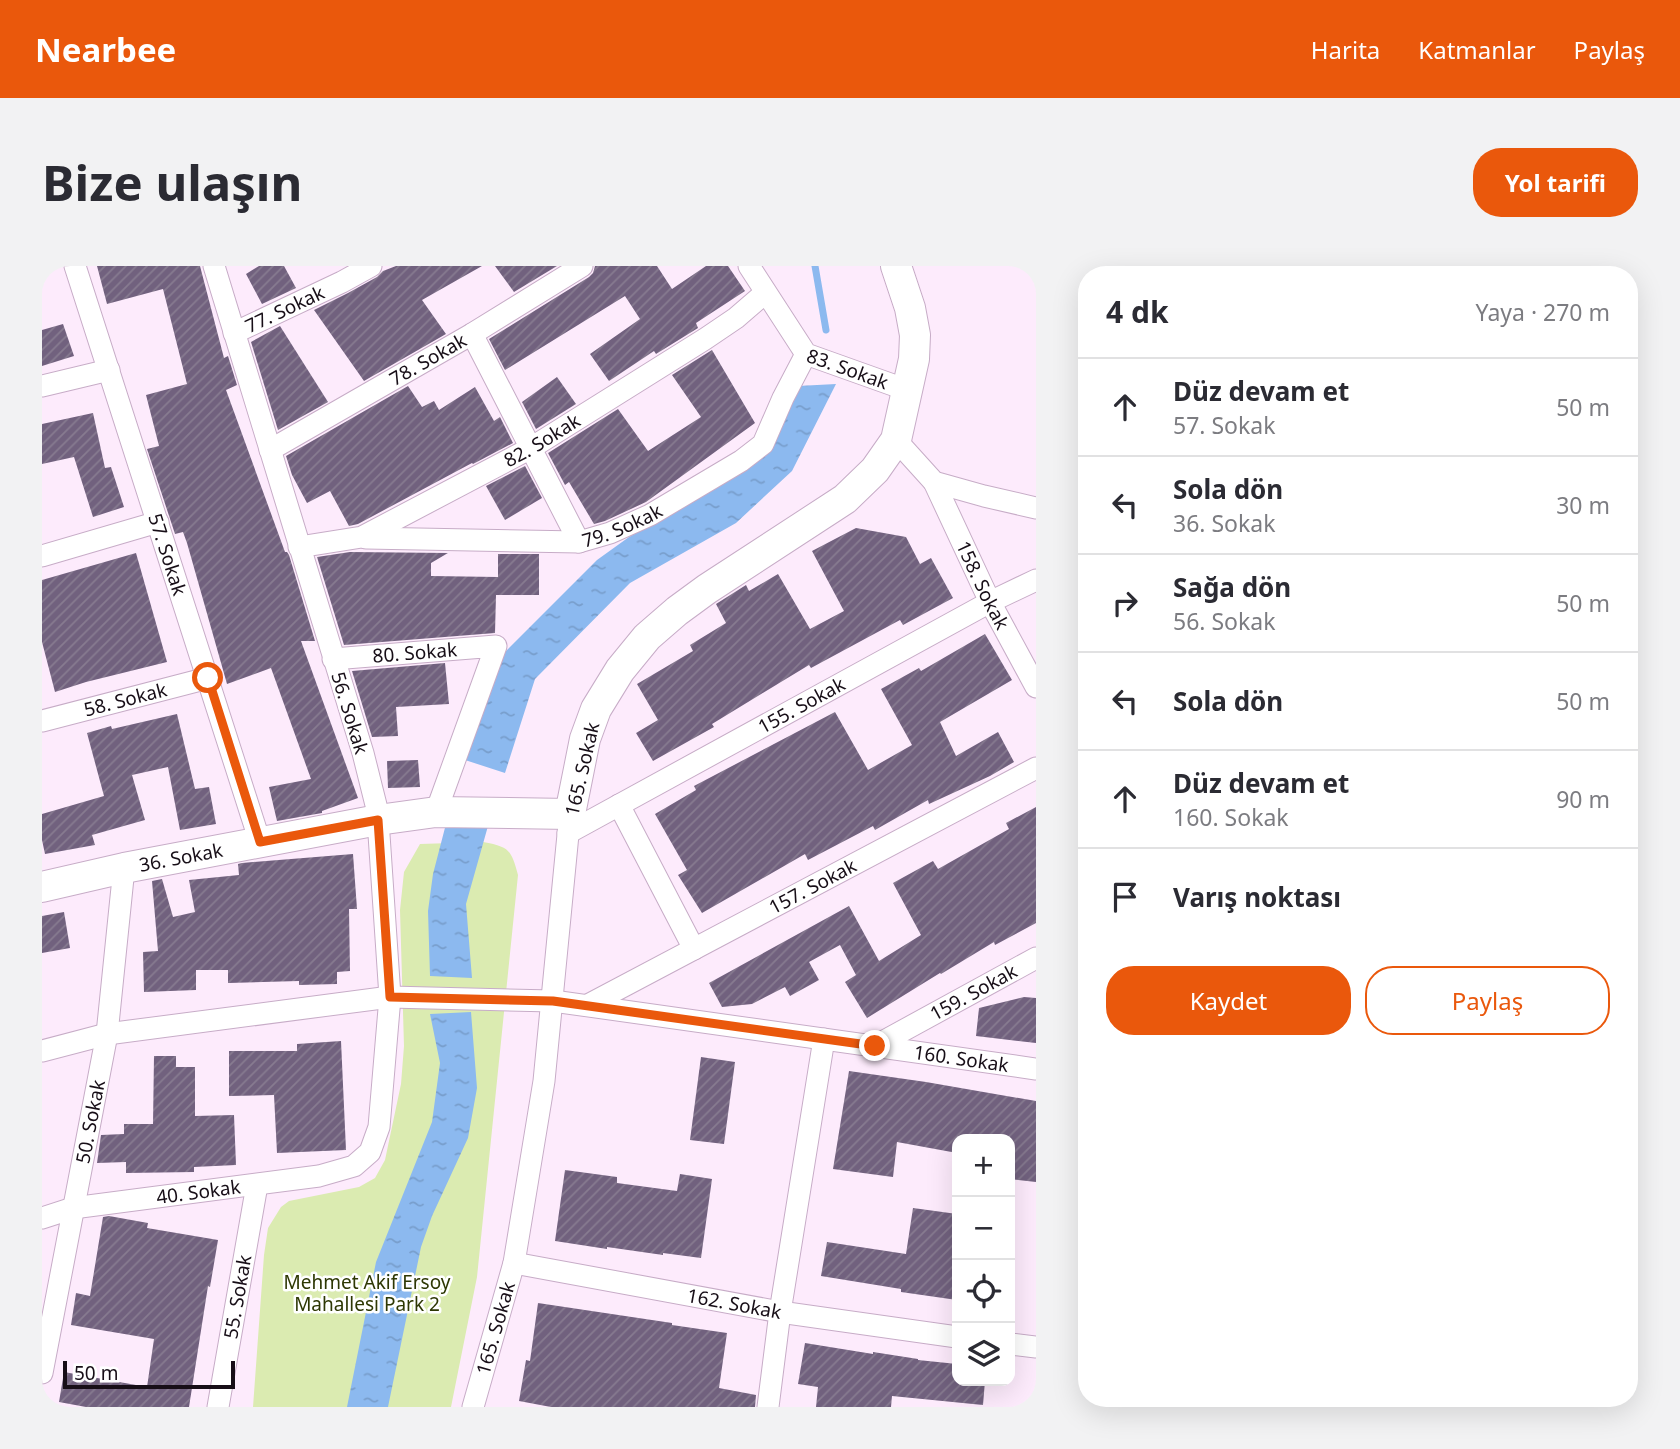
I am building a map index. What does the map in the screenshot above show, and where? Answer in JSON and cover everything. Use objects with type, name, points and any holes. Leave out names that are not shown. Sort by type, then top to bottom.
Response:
[{"type":"main road","name":"165. Sokak","points":[[569,823],[585,739],[596,709],[620,670],[647,637],[707,589],[845,499],[875,470],[896,440],[914,359],[915,335],[910,307],[896,266]]},
{"type":"main road","name":"36. Sokak","points":[[42,887],[260,842],[436,812],[569,823]]},
{"type":"street","name":"56. Sokak","points":[[214,266],[363,754],[376,805],[390,997],[379,1127],[370,1152],[354,1167]]},
{"type":"street","name":"77. Sokak","points":[[234,333],[371,266]]},
{"type":"street","name":"78. Sokak","points":[[270,450],[472,334],[582,266]]},
{"type":"street","name":"83. Sokak","points":[[749,266],[806,354],[907,390]]},
{"type":"street","name":"57. Sokak","points":[[80,267],[109,370],[260,842]]},
{"type":"street","name":"82. Sokak","points":[[299,547],[362,537],[531,448],[705,339],[765,293]]},
{"type":"street","points":[[472,334],[579,542]]},
{"type":"street","name":"79. Sokak","points":[[362,537],[579,542],[610,533],[650,514],[741,461],[763,444],[806,354]]},
{"type":"street","points":[[42,386],[109,370]]},
{"type":"street","name":"158. Sokak","points":[[896,440],[934,482],[990,602],[1036,687]]},
{"type":"street","points":[[934,482],[1036,508]]},
{"type":"street","points":[[42,556],[158,522]]},
{"type":"street","name":"155. Sokak","points":[[569,823],[619,805],[990,602],[1036,580]]},
{"type":"street","name":"80. Sokak","points":[[333,659],[496,646],[436,812]]},
{"type":"street","name":"58. Sokak","points":[[42,721],[208,678]]},
{"type":"street","name":"157. Sokak","points":[[588,1005],[1036,768]]},
{"type":"street","points":[[619,805],[694,949]]},
{"type":"street","name":"165. Sokak","points":[[473,1407],[514,1264],[544,1081],[569,823]]},
{"type":"street","name":"50. Sokak","points":[[42,1373],[107,1034],[124,868]]},
{"type":"street","name":"159. Sokak","points":[[875,1046],[1036,958]]},
{"type":"street","name":"160. Sokak","points":[[42,1051],[107,1034],[390,997],[553,1001],[1036,1069]]},
{"type":"street","points":[[768,1407],[780,1312],[824,1039]]},
{"type":"street","name":"40. Sokak","points":[[42,1218],[73,1208],[319,1176],[354,1167]]},
{"type":"street","name":"55. Sokak","points":[[218,1407],[257,1185]]},
{"type":"street","name":"162. Sokak","points":[[514,1264],[780,1312],[952,1336]]},
{"type":"street","points":[[1015,1345],[1036,1348]]},
{"type":"green space","name":"Mehmet Akif Ersoy Mahallesi Park 2","points":[[483,842],[508,851],[518,875],[477,1277],[451,1407],[253,1407],[268,1228],[281,1207],[289,1201],[359,1187],[375,1178],[385,1160],[401,1084],[404,1046],[400,910],[404,872],[420,844]]},
{"type":"water","points":[[836,384],[792,471],[736,523],[630,583],[535,679],[505,773],[465,760],[499,658],[597,560],[629,537],[694,501],[751,464],[798,386]]},
{"type":"water","points":[[447,820],[488,826],[466,904],[472,978],[430,976],[428,911],[433,874]]},
{"type":"water","points":[[471,1012],[477,1088],[468,1138],[432,1216],[421,1247],[388,1407],[347,1407],[376,1262],[432,1122],[440,1063],[430,1014]]},
{"type":"building","points":[[97,266],[200,266],[224,358],[228,356],[237,385],[226,390],[285,552],[289,555],[315,641],[301,641],[358,798],[322,813],[277,821],[269,787],[311,779],[271,668],[227,684],[187,543],[183,532],[175,534],[147,449],[159,446],[146,395],[187,384],[163,289],[107,304]]},
{"type":"building","points":[[259,266],[284,266],[296,288],[262,304],[246,274]]},
{"type":"building","points":[[396,266],[482,266],[422,300],[446,334],[364,381],[314,310]]},
{"type":"building","points":[[495,266],[557,266],[514,292]]},
{"type":"building","points":[[595,266],[657,266],[672,289],[706,266],[728,266],[745,291],[696,323],[698,328],[656,354],[654,351],[609,381],[590,354],[640,319],[625,296],[505,370],[489,339],[589,277]]},
{"type":"building","points":[[63,324],[74,356],[42,366],[42,330]]},
{"type":"building","points":[[280,326],[328,402],[278,430],[251,342]]},
{"type":"building","points":[[712,350],[755,423],[646,502],[594,524],[569,482],[565,485],[548,453],[618,409],[648,451],[701,417],[672,375]]},
{"type":"building","points":[[557,377],[576,404],[536,429],[522,402]]},
{"type":"building","points":[[408,386],[422,407],[434,401],[439,410],[475,387],[494,421],[500,417],[513,443],[358,524],[349,526],[330,491],[307,503],[292,475],[286,456]]},
{"type":"building","points":[[93,413],[105,468],[111,467],[124,507],[93,517],[74,457],[42,464],[42,424]]},
{"type":"building","points":[[525,466],[542,498],[505,520],[486,486]]},
{"type":"building","points":[[856,528],[906,537],[920,564],[931,558],[953,598],[903,625],[900,620],[811,668],[809,665],[712,724],[714,727],[653,761],[636,733],[658,720],[637,684],[693,651],[690,645],[726,623],[716,604],[746,585],[749,591],[778,574],[810,629],[844,611],[812,551]]},
{"type":"building","points":[[350,552],[448,553],[431,563],[431,576],[498,577],[498,554],[539,554],[539,595],[496,595],[495,633],[344,645],[317,557]]},
{"type":"building","points":[[136,553],[167,662],[55,692],[42,642],[42,580]]},
{"type":"building","points":[[985,634],[1012,680],[940,722],[956,756],[998,732],[1014,762],[929,804],[928,800],[875,830],[873,826],[808,860],[805,854],[702,913],[678,875],[687,870],[655,814],[696,790],[694,786],[835,712],[868,770],[912,745],[881,689],[919,668],[921,671]]},
{"type":"building","points":[[445,663],[449,704],[396,707],[398,736],[372,737],[352,671]]},
{"type":"building","points":[[177,714],[195,789],[209,787],[216,824],[180,830],[168,767],[132,775],[145,820],[92,835],[95,845],[45,854],[42,814],[104,796],[87,733]]},
{"type":"building","points":[[418,760],[420,787],[388,788],[387,761]]},
{"type":"building","points":[[1036,807],[1036,923],[995,945],[994,942],[867,1018],[845,982],[856,975],[840,945],[809,962],[819,980],[790,996],[785,987],[752,1004],[722,1007],[709,983],[849,906],[879,961],[921,935],[893,883],[933,861],[938,869],[1009,829],[1006,823]]},
{"type":"building","points":[[353,854],[357,909],[349,909],[350,971],[337,972],[337,984],[299,985],[299,981],[228,983],[228,970],[196,970],[196,990],[144,992],[143,952],[158,951],[152,881],[162,879],[173,917],[195,912],[189,880],[239,875],[238,864],[242,863]]},
{"type":"building","points":[[64,912],[70,948],[42,953],[42,916]]},
{"type":"building","points":[[1024,997],[1036,998],[1036,1043],[976,1036],[979,1008]]},
{"type":"building","points":[[341,1041],[346,1150],[277,1153],[274,1095],[229,1096],[229,1051],[297,1051],[297,1044]]},
{"type":"building","points":[[154,1056],[176,1056],[176,1067],[195,1067],[195,1116],[234,1115],[236,1165],[194,1167],[194,1172],[126,1173],[126,1162],[97,1163],[101,1135],[124,1134],[124,1124],[153,1124]]},
{"type":"building","points":[[701,1057],[735,1062],[724,1144],[690,1140]]},
{"type":"building","points":[[849,1071],[1036,1101],[1036,1182],[1015,1180],[1015,1134],[952,1134],[952,1152],[897,1142],[893,1177],[833,1169]]},
{"type":"building","points":[[565,1170],[617,1177],[617,1183],[677,1191],[680,1174],[712,1179],[701,1258],[555,1241]]},
{"type":"building","points":[[913,1208],[952,1213],[952,1299],[821,1276],[827,1242],[906,1254]]},
{"type":"building","points":[[103,1217],[148,1223],[147,1228],[218,1240],[189,1407],[86,1407],[59,1402],[64,1372],[147,1387],[154,1339],[71,1325],[76,1293],[90,1296]]},
{"type":"building","points":[[538,1303],[727,1333],[719,1388],[756,1395],[755,1407],[551,1407],[519,1401],[526,1360],[530,1361]]},
{"type":"building","points":[[805,1343],[952,1363],[952,1386],[985,1386],[983,1405],[892,1396],[891,1407],[816,1407],[818,1387],[798,1384]]},
{"type":"waterway","points":[[815,266],[826,330]]},
{"type":"route","points":[[208,678],[260,842],[378,820],[390,997],[553,1001],[875,1046]]}]
